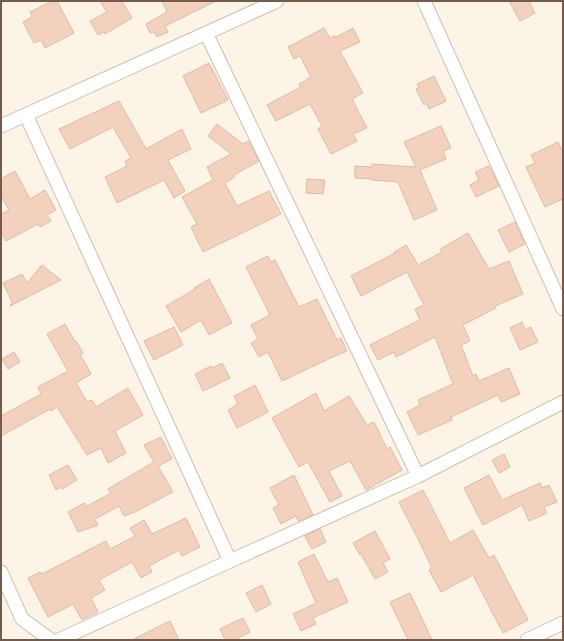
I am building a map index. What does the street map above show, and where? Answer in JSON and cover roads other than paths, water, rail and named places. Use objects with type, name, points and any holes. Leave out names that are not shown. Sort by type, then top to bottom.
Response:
[{"type":"street","points":[[1,126],[277,1]]},
{"type":"street","points":[[424,1],[563,309]]},
{"type":"street","points":[[206,33],[418,476]]},
{"type":"street","points":[[26,115],[230,561]]},
{"type":"street","points":[[59,640],[418,476],[563,402]]},
{"type":"street","points":[[1,572],[22,619],[51,640]]},
{"type":"street","points":[[528,640],[563,623]]}]
